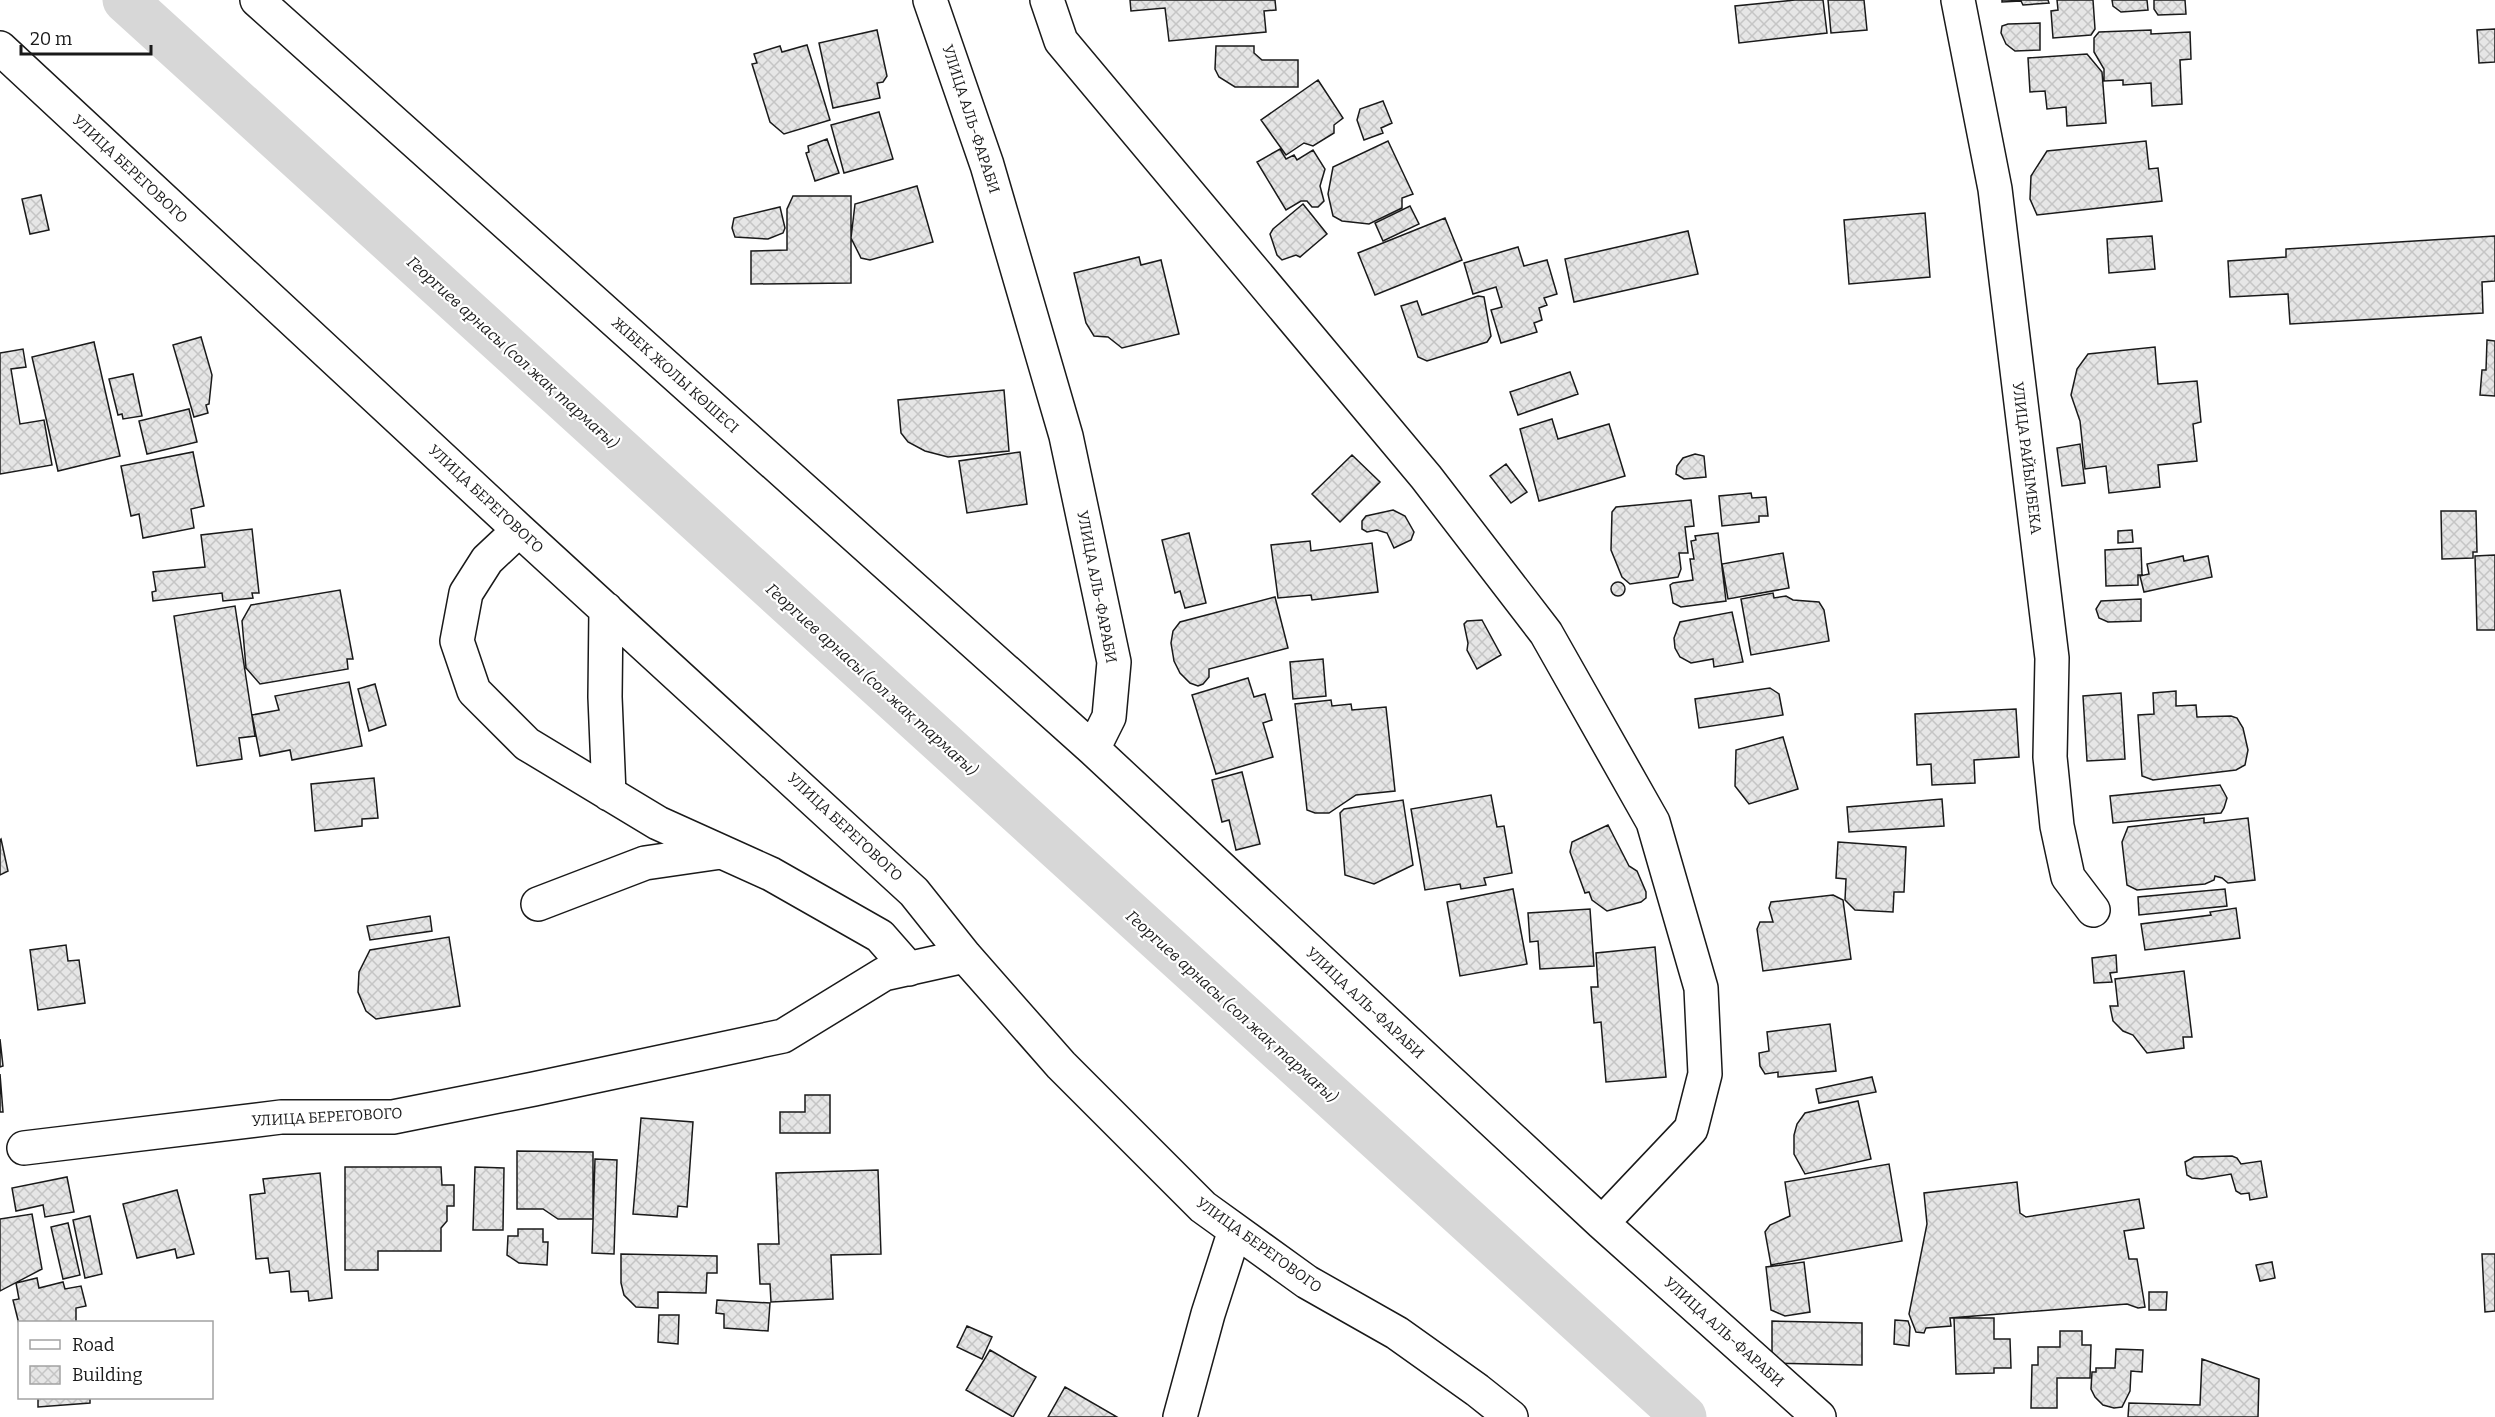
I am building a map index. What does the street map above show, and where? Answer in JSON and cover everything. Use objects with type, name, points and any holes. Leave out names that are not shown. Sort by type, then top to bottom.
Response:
[{"type":"street","name":"ЖІБЕК ЖОЛЫ КӨШЕСІ","points":[[257,0],[1093,749]]},
{"type":"street","name":"УЛИЦА АЛЬ-ФАРАБИ","points":[[930,0],[987,165],[1066,436],[1114,662],[1109,717],[1093,749],[1602,1223],[1819,1417]]},
{"type":"street","points":[[1047,0],[1061,41],[1426,477],[1546,633],[1653,822],[1701,988],[1705,1074],[1692,1129],[1602,1223]]},
{"type":"street","name":"УЛИЦА РАЙЫМБЕКА","points":[[1958,0],[1995,189],[2050,646],[2050,757],[2057,826],[2068,877],[2093,910]]},
{"type":"street","name":"УЛИЦА БЕРЕГОВОГО","points":[[0,48],[519,530],[914,892],[965,956],[1061,1065],[1203,1207],[1307,1282],[1396,1333],[1478,1390],[1511,1417]]},
{"type":"street","points":[[519,530],[487,560],[466,593],[457,641],[474,691],[527,744],[658,823],[771,874],[880,936],[909,969]]},
{"type":"street","points":[[606,609],[605,697],[609,794]]},
{"type":"street","points":[[538,904],[645,863],[722,852]]},
{"type":"street","name":"УЛИЦА БЕРЕГОВОГО","points":[[24,1148],[281,1117],[393,1117],[534,1089],[783,1036],[884,974],[965,956]]},
{"type":"street","points":[[1180,1417],[1208,1314],[1235,1230]]},
{"type":"building","points":[[1130,0],[1275,0],[1276,10],[1264,11],[1266,32],[1169,41],[1165,8],[1131,11]]},
{"type":"building","points":[[1795,0],[1823,0],[1827,33],[1739,43],[1735,6]]},
{"type":"building","points":[[1828,0],[1864,0],[1867,30],[1831,33]]},
{"type":"building","points":[[2002,0],[2048,0],[2049,3],[2023,5],[2021,1],[2002,2]]},
{"type":"building","points":[[2057,0],[2093,0],[2095,29],[2091,35],[2053,38],[2051,11],[2058,10]]},
{"type":"building","points":[[2112,0],[2147,0],[2148,10],[2121,12],[2113,6]]},
{"type":"building","points":[[2154,0],[2185,0],[2186,14],[2158,15],[2154,9]]},
{"type":"building","points":[[2040,23],[2040,50],[2015,51],[2006,44],[2001,33],[2002,26],[2008,24]]},
{"type":"building","points":[[2495,29],[2495,62],[2479,63],[2477,30]]},
{"type":"building","points":[[877,30],[887,76],[883,82],[877,83],[880,98],[833,108],[819,43]]},
{"type":"building","points":[[2151,30],[2151,34],[2190,32],[2191,59],[2180,60],[2182,104],[2152,106],[2151,83],[2123,85],[2123,80],[2104,81],[2104,69],[2094,52],[2094,38],[2099,32]]},
{"type":"building","points":[[807,45],[830,120],[784,134],[770,122],[752,64],[757,63],[754,54],[780,46],[782,52]]},
{"type":"building","points":[[1216,46],[1254,46],[1254,53],[1262,60],[1298,60],[1298,87],[1235,87],[1219,77],[1215,69]]},
{"type":"building","points":[[2087,54],[2102,72],[2106,123],[2067,126],[2066,107],[2047,109],[2045,91],[2030,92],[2028,58]]},
{"type":"building","points":[[1318,80],[1343,118],[1334,125],[1334,133],[1313,146],[1304,143],[1286,155],[1261,120]]},
{"type":"building","points":[[1383,101],[1392,123],[1381,128],[1383,133],[1364,140],[1357,120],[1360,109]]},
{"type":"building","points":[[879,112],[893,159],[844,173],[831,125]]},
{"type":"building","points":[[827,139],[839,173],[815,181],[806,153],[809,152],[808,146]]},
{"type":"building","points":[[1388,141],[1413,194],[1402,198],[1402,208],[1369,224],[1342,221],[1333,216],[1328,194],[1333,167]]},
{"type":"building","points":[[2146,141],[2149,169],[2158,168],[2162,201],[2037,215],[2030,199],[2031,176],[2047,151]]},
{"type":"building","points":[[1280,149],[1286,159],[1294,155],[1297,160],[1313,150],[1325,169],[1320,186],[1324,201],[1318,207],[1312,207],[1307,201],[1301,201],[1286,210],[1257,162]]},
{"type":"building","points":[[917,186],[933,242],[870,260],[861,258],[851,238],[855,204]]},
{"type":"building","points":[[41,195],[49,230],[30,234],[22,199]]},
{"type":"building","points":[[793,196],[851,196],[851,283],[751,284],[751,251],[787,250],[787,209]]},
{"type":"building","points":[[1303,204],[1327,234],[1300,257],[1296,255],[1282,260],[1277,255],[1270,234]]},
{"type":"building","points":[[1410,206],[1419,224],[1383,241],[1375,223]]},
{"type":"building","points":[[780,207],[785,228],[783,233],[768,239],[735,237],[732,228],[734,218]]},
{"type":"building","points":[[1925,213],[1930,277],[1849,284],[1844,220]]},
{"type":"building","points":[[1445,218],[1462,260],[1375,295],[1358,253]]},
{"type":"building","points":[[1688,231],[1698,274],[1574,302],[1565,259]]},
{"type":"building","points":[[2152,236],[2155,269],[2109,273],[2107,239]]},
{"type":"building","points":[[2495,236],[2495,281],[2482,282],[2483,313],[2290,324],[2288,294],[2230,297],[2228,261],[2286,257],[2286,249]]},
{"type":"building","points":[[1518,247],[1524,266],[1547,260],[1557,294],[1544,298],[1547,305],[1539,308],[1542,320],[1534,323],[1537,332],[1501,343],[1491,310],[1502,307],[1496,287],[1473,294],[1464,263]]},
{"type":"building","points":[[1139,257],[1141,265],[1161,260],[1179,334],[1122,348],[1108,337],[1094,336],[1086,323],[1074,273]]},
{"type":"building","points":[[1478,296],[1484,297],[1491,336],[1487,342],[1427,361],[1418,357],[1401,306],[1417,301],[1422,315]]},
{"type":"building","points":[[201,337],[212,375],[209,404],[206,405],[208,413],[194,417],[173,345]]},
{"type":"building","points":[[2487,340],[2495,341],[2495,396],[2480,395],[2482,370],[2486,370]]},
{"type":"building","points":[[94,342],[120,456],[58,471],[32,357]]},
{"type":"building","points":[[2155,347],[2158,384],[2197,381],[2201,422],[2193,424],[2197,461],[2158,465],[2160,487],[2109,493],[2106,466],[2085,469],[2080,421],[2071,395],[2077,369],[2088,354]]},
{"type":"building","points":[[23,349],[26,367],[11,369],[20,424],[44,420],[52,465],[0,474],[0,353]]},
{"type":"building","points":[[1570,372],[1578,394],[1518,415],[1510,392]]},
{"type":"building","points":[[133,374],[142,416],[123,419],[122,414],[118,415],[109,379]]},
{"type":"building","points":[[1004,390],[1009,451],[948,457],[925,451],[908,442],[901,433],[898,400]]},
{"type":"building","points":[[189,409],[197,442],[147,454],[139,421]]},
{"type":"building","points":[[1552,419],[1558,439],[1609,424],[1625,476],[1539,501],[1520,429]]},
{"type":"building","points":[[2080,444],[2085,483],[2062,486],[2057,448]]},
{"type":"building","points":[[193,452],[204,506],[191,509],[194,528],[143,538],[139,514],[131,516],[121,466]]},
{"type":"building","points":[[1020,452],[1027,504],[967,513],[959,461]]},
{"type":"building","points":[[1695,454],[1704,456],[1706,477],[1684,479],[1676,474],[1677,466],[1683,458]]},
{"type":"building","points":[[1352,455],[1380,482],[1340,522],[1312,494]]},
{"type":"building","points":[[1506,464],[1527,492],[1511,503],[1490,476]]},
{"type":"building","points":[[1751,493],[1752,498],[1766,497],[1768,516],[1759,516],[1759,522],[1722,526],[1719,496]]},
{"type":"building","points":[[1691,500],[1694,526],[1685,527],[1688,553],[1679,553],[1681,569],[1678,577],[1630,584],[1622,577],[1611,550],[1612,512],[1616,507]]},
{"type":"building","points":[[1393,510],[1405,516],[1414,532],[1411,540],[1394,548],[1387,533],[1377,530],[1367,532],[1362,529],[1362,521],[1366,516]]},
{"type":"building","points":[[2441,511],[2476,511],[2477,552],[2473,552],[2473,558],[2442,559]]},
{"type":"building","points":[[252,529],[259,593],[252,593],[253,598],[223,601],[222,593],[153,601],[152,592],[156,591],[153,572],[205,567],[201,535]]},
{"type":"building","points":[[2132,530],[2133,542],[2118,543],[2118,531]]},
{"type":"building","points":[[1189,533],[1206,603],[1185,608],[1180,591],[1175,593],[1162,540]]},
{"type":"building","points":[[1718,533],[1726,601],[1681,607],[1673,603],[1670,585],[1693,580],[1690,559],[1694,559],[1691,541],[1696,540],[1695,536]]},
{"type":"building","points":[[1310,541],[1311,551],[1372,543],[1378,592],[1312,600],[1311,595],[1278,598],[1271,545]]},
{"type":"building","points":[[2141,548],[2142,575],[2138,575],[2138,585],[2106,586],[2105,550]]},
{"type":"building","points":[[1783,553],[1789,588],[1728,599],[1722,564]]},
{"type":"building","points":[[2495,555],[2495,630],[2477,630],[2475,556]]},
{"type":"building","points":[[2183,556],[2184,561],[2208,556],[2212,577],[2144,592],[2140,576],[2149,574],[2147,564]]},
{"type":"building","points":[[1618,582],[1623,584],[1625,589],[1623,594],[1618,596],[1613,594],[1611,589],[1613,584]]},
{"type":"building","points":[[340,590],[353,659],[347,659],[348,669],[260,684],[246,668],[242,621],[251,605]]},
{"type":"building","points":[[1773,593],[1774,598],[1786,596],[1793,600],[1819,602],[1824,610],[1829,641],[1751,655],[1741,599]]},
{"type":"building","points":[[1275,597],[1288,648],[1209,669],[1209,677],[1198,686],[1190,683],[1180,673],[1174,661],[1171,643],[1173,631],[1180,622]]},
{"type":"building","points":[[2141,599],[2141,621],[2108,622],[2099,618],[2096,609],[2101,601]]},
{"type":"building","points":[[235,606],[255,736],[239,738],[242,759],[197,766],[174,616]]},
{"type":"building","points":[[1732,612],[1743,662],[1714,667],[1713,659],[1691,663],[1680,657],[1675,648],[1674,638],[1680,622]]},
{"type":"building","points":[[1482,620],[1501,655],[1477,669],[1467,650],[1464,624],[1467,621]]},
{"type":"building","points":[[1323,659],[1326,696],[1293,699],[1290,662]]},
{"type":"building","points":[[1248,678],[1254,697],[1265,694],[1272,720],[1263,723],[1273,757],[1216,774],[1192,695]]},
{"type":"building","points":[[349,682],[362,746],[292,760],[290,750],[260,756],[252,715],[279,710],[275,696]]},
{"type":"building","points":[[375,684],[386,725],[369,731],[358,689]]},
{"type":"building","points":[[1770,688],[1779,694],[1783,715],[1699,728],[1695,699]]},
{"type":"building","points":[[2176,691],[2176,706],[2196,705],[2197,717],[2231,716],[2237,718],[2243,728],[2248,750],[2245,765],[2236,770],[2153,780],[2142,776],[2138,715],[2154,714],[2153,693]]},
{"type":"building","points":[[2121,693],[2125,759],[2087,761],[2083,696]]},
{"type":"building","points":[[1331,700],[1332,706],[1351,704],[1352,710],[1386,707],[1395,791],[1356,795],[1329,813],[1315,813],[1307,810],[1295,704]]},
{"type":"building","points":[[2016,709],[2019,757],[1974,760],[1975,783],[1932,785],[1931,764],[1917,765],[1915,714]]},
{"type":"building","points":[[1783,737],[1798,789],[1749,804],[1735,786],[1736,750]]},
{"type":"building","points":[[1242,772],[1260,844],[1236,850],[1229,820],[1222,822],[1212,780]]},
{"type":"building","points":[[374,778],[378,818],[362,819],[362,826],[315,831],[311,784]]},
{"type":"building","points":[[2220,785],[2227,798],[2221,813],[2113,823],[2110,796]]},
{"type":"building","points":[[1491,795],[1497,827],[1504,826],[1512,873],[1484,878],[1486,885],[1461,889],[1460,884],[1425,890],[1411,809]]},
{"type":"building","points":[[1942,799],[1944,826],[1849,832],[1847,807]]},
{"type":"building","points":[[1403,800],[1413,865],[1374,884],[1345,875],[1340,813],[1344,809]]},
{"type":"building","points":[[2204,818],[2204,823],[2248,818],[2255,880],[2228,883],[2215,876],[2214,880],[2205,884],[2137,890],[2127,885],[2122,842],[2128,827]]},
{"type":"building","points":[[1608,825],[1629,866],[1637,871],[1646,892],[1646,898],[1641,902],[1607,911],[1592,900],[1589,892],[1585,893],[1570,852],[1572,842]]},
{"type":"building","points":[[0,840],[8,871],[0,875]]},
{"type":"building","points":[[1838,842],[1906,847],[1904,892],[1894,892],[1893,912],[1855,910],[1845,900],[1846,879],[1836,878]]},
{"type":"building","points":[[1513,889],[1527,964],[1460,976],[1447,902]]},
{"type":"building","points":[[2225,889],[2227,906],[2139,915],[2138,897]]},
{"type":"building","points":[[1833,895],[1843,900],[1851,959],[1763,971],[1757,929],[1760,922],[1773,922],[1769,908],[1771,902]]},
{"type":"building","points":[[2236,908],[2240,938],[2145,950],[2141,924],[2211,915],[2210,912]]},
{"type":"building","points":[[1590,909],[1594,966],[1540,969],[1538,941],[1530,942],[1528,913]]},
{"type":"building","points":[[430,916],[432,931],[370,940],[367,926]]},
{"type":"building","points":[[449,937],[460,1006],[376,1019],[366,1011],[358,992],[359,972],[370,950]]},
{"type":"building","points":[[66,945],[68,961],[79,960],[85,1003],[38,1010],[30,950]]},
{"type":"building","points":[[1655,947],[1666,1077],[1606,1082],[1601,1022],[1594,1023],[1591,987],[1598,987],[1596,953]]},
{"type":"building","points":[[2116,955],[2117,972],[2110,973],[2112,982],[2094,983],[2092,958]]},
{"type":"building","points":[[2184,971],[2192,1037],[2183,1037],[2184,1048],[2147,1053],[2133,1035],[2123,1031],[2113,1021],[2110,1006],[2118,1006],[2115,979]]},
{"type":"building","points":[[1830,1024],[1836,1071],[1778,1077],[1778,1072],[1765,1074],[1760,1066],[1759,1053],[1769,1051],[1767,1032]]},
{"type":"building","points":[[0,1039],[3,1066],[0,1067]]},
{"type":"building","points":[[0,1074],[3,1112],[0,1112]]},
{"type":"building","points":[[1872,1077],[1876,1092],[1819,1103],[1816,1089]]},
{"type":"building","points":[[805,1095],[830,1095],[830,1133],[780,1133],[780,1112],[805,1112]]},
{"type":"building","points":[[1858,1101],[1871,1159],[1805,1174],[1794,1154],[1794,1135],[1797,1124],[1805,1113]]},
{"type":"building","points":[[641,1118],[693,1122],[687,1207],[678,1206],[677,1217],[633,1214]]},
{"type":"building","points":[[517,1151],[593,1152],[593,1219],[558,1219],[543,1209],[517,1209]]},
{"type":"building","points":[[2232,1156],[2237,1158],[2241,1164],[2261,1161],[2267,1197],[2250,1200],[2249,1193],[2241,1194],[2236,1191],[2231,1174],[2202,1179],[2187,1175],[2185,1162],[2194,1157]]},
{"type":"building","points":[[595,1159],[617,1160],[614,1254],[592,1253]]},
{"type":"building","points":[[1889,1164],[1902,1241],[1771,1265],[1765,1232],[1770,1225],[1790,1216],[1785,1182]]},
{"type":"building","points":[[345,1167],[441,1167],[442,1185],[454,1185],[454,1206],[447,1206],[447,1221],[441,1228],[441,1251],[378,1251],[378,1270],[345,1270]]},
{"type":"building","points":[[475,1167],[504,1168],[503,1230],[473,1230]]},
{"type":"building","points":[[878,1170],[881,1254],[831,1255],[833,1299],[771,1302],[770,1284],[760,1284],[758,1244],[779,1244],[776,1173]]},
{"type":"building","points":[[320,1173],[332,1298],[309,1301],[308,1291],[291,1292],[289,1271],[270,1273],[268,1258],[256,1259],[250,1195],[265,1193],[263,1179]]},
{"type":"building","points":[[67,1177],[74,1212],[45,1217],[43,1205],[16,1211],[12,1188]]},
{"type":"building","points":[[2017,1182],[2020,1213],[2026,1217],[2139,1199],[2144,1228],[2124,1231],[2129,1259],[2137,1259],[2145,1307],[2138,1308],[2127,1304],[1950,1318],[1951,1326],[1926,1328],[1924,1333],[1916,1332],[1909,1314],[1927,1224],[1924,1193]]},
{"type":"building","points":[[177,1190],[194,1254],[177,1258],[175,1249],[137,1258],[123,1204]]},
{"type":"building","points":[[32,1214],[42,1269],[0,1291],[0,1219]]},
{"type":"building","points":[[90,1216],[102,1274],[85,1278],[73,1220]]},
{"type":"building","points":[[68,1223],[80,1275],[63,1279],[51,1227]]},
{"type":"building","points":[[518,1229],[543,1229],[543,1242],[548,1242],[547,1265],[519,1263],[507,1255],[508,1236],[518,1236]]},
{"type":"building","points":[[621,1254],[717,1256],[717,1273],[707,1273],[706,1293],[658,1292],[658,1308],[636,1307],[624,1295],[621,1283]]},
{"type":"building","points":[[2482,1254],[2495,1254],[2495,1311],[2485,1312]]},
{"type":"building","points":[[1804,1262],[1810,1312],[1785,1316],[1771,1310],[1766,1267]]},
{"type":"building","points":[[2272,1262],[2275,1278],[2260,1281],[2256,1265]]},
{"type":"building","points":[[37,1278],[39,1288],[63,1282],[65,1289],[81,1286],[86,1306],[76,1308],[76,1321],[18,1321],[13,1300],[19,1299],[16,1283]]},
{"type":"building","points":[[2149,1292],[2167,1292],[2166,1310],[2149,1310]]},
{"type":"building","points":[[717,1300],[770,1303],[768,1331],[724,1328],[724,1314],[716,1313]]},
{"type":"building","points":[[659,1315],[679,1315],[678,1344],[658,1342]]},
{"type":"building","points":[[1954,1318],[1994,1318],[1994,1339],[2010,1339],[2011,1368],[1994,1368],[1994,1373],[1956,1374]]},
{"type":"building","points":[[1895,1320],[1908,1321],[1909,1346],[1894,1344]]},
{"type":"building","points":[[1772,1321],[1862,1323],[1862,1365],[1772,1363]]},
{"type":"building","points":[[967,1326],[992,1337],[982,1359],[957,1347]]},
{"type":"building","points":[[2060,1331],[2082,1331],[2082,1345],[2091,1345],[2090,1378],[2057,1378],[2057,1408],[2031,1408],[2032,1365],[2038,1365],[2038,1347],[2060,1347]]},
{"type":"building","points":[[2116,1349],[2143,1350],[2142,1372],[2131,1371],[2130,1391],[2122,1407],[2114,1408],[2103,1405],[2091,1389],[2092,1372],[2096,1372],[2096,1368],[2115,1368]]},
{"type":"building","points":[[990,1350],[1036,1377],[1013,1417],[966,1390]]},
{"type":"building","points":[[2202,1359],[2259,1379],[2258,1417],[2128,1417],[2129,1403],[2200,1405]]},
{"type":"building","points":[[1065,1387],[1117,1417],[1048,1417]]},
{"type":"building","points":[[38,1399],[90,1399],[90,1403],[38,1407]]},
{"type":"waterway","name":"Георгиев арнасы (сол жақ тармағы)","points":[[125,0],[1684,1417]]}]
